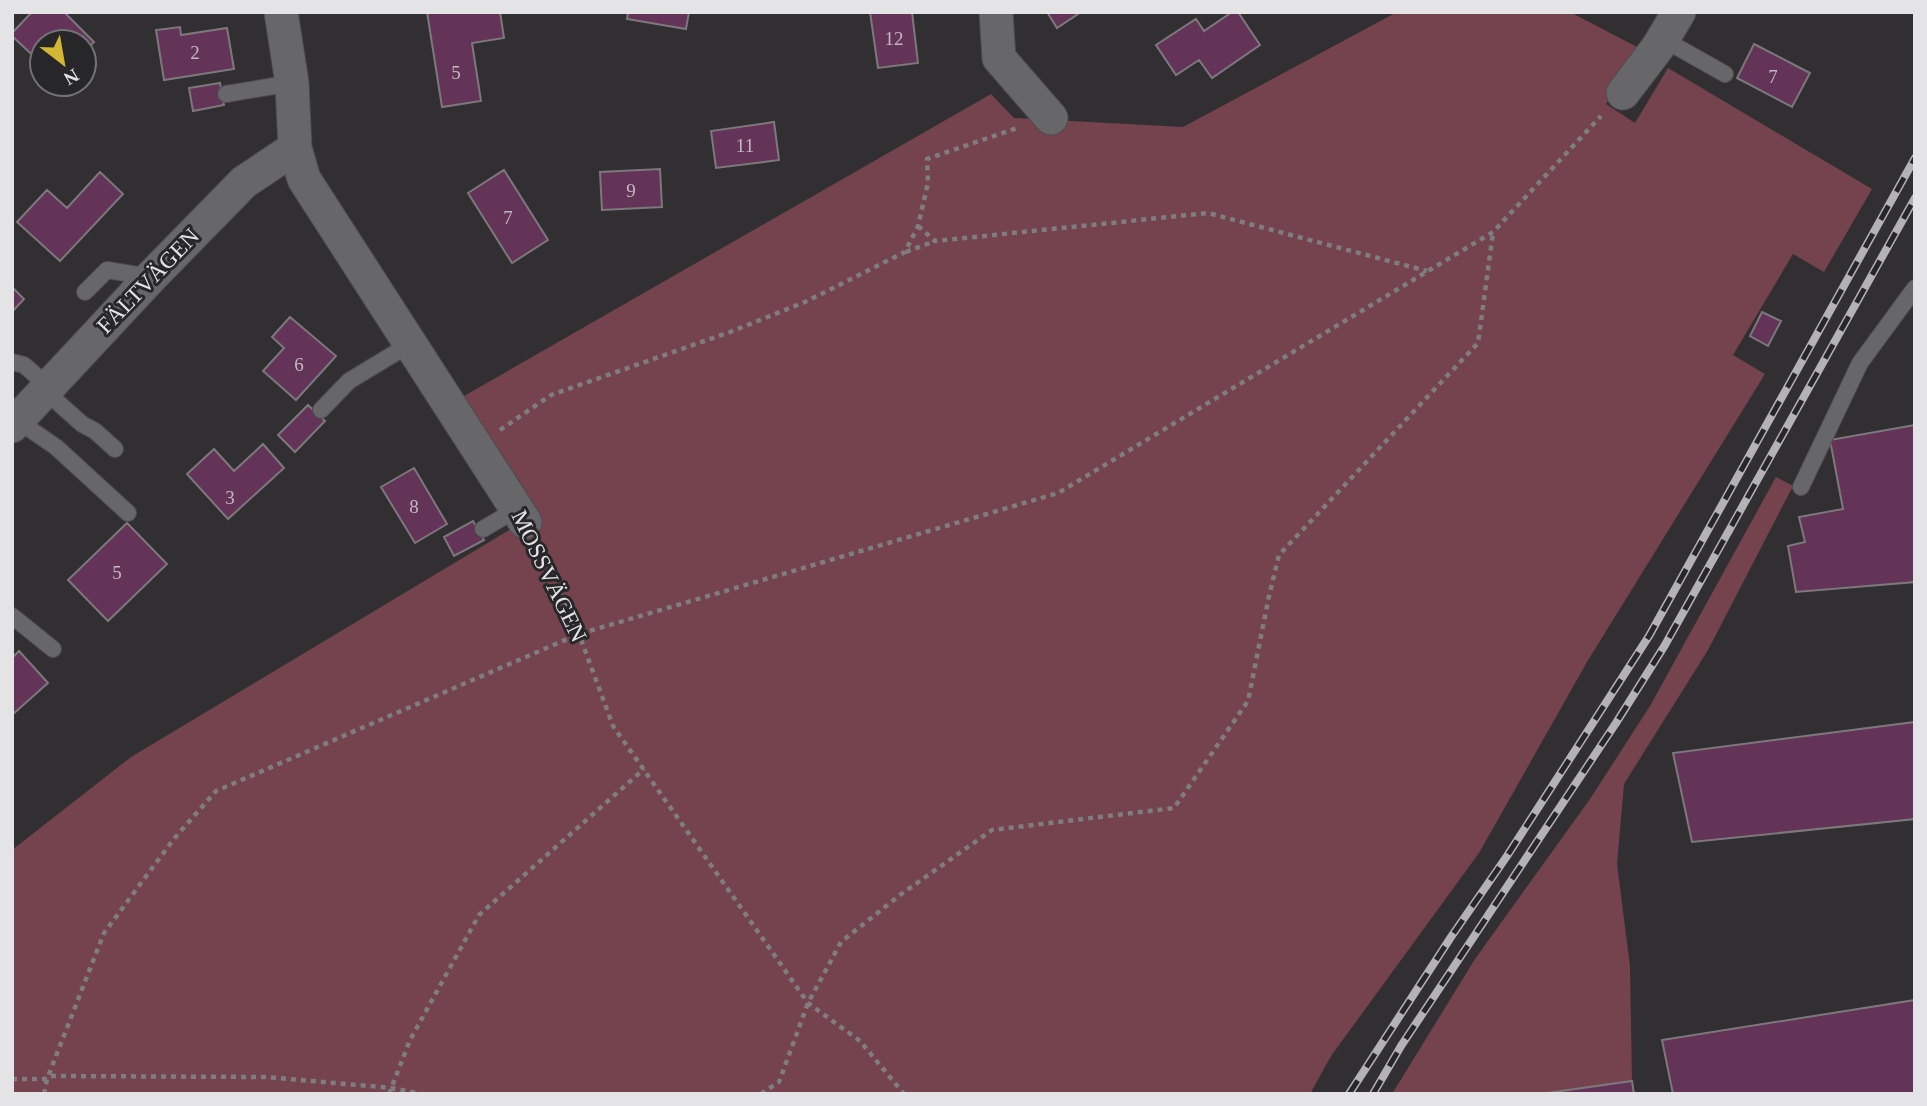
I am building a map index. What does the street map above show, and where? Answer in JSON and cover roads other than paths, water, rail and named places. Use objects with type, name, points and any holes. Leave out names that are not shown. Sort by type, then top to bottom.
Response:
[{"type":"street","name":"MOSSVÄGEN","points":[[281,12],[292,83],[295,148],[304,179],[521,516]]},
{"type":"street","points":[[996,12],[999,58],[1051,118]]},
{"type":"street","points":[[1623,93],[1671,26]]},
{"type":"street","name":"FÄLTVÄGEN","points":[[15,424],[151,277],[244,182],[295,148]]},
{"type":"lane","points":[[1671,26],[1725,74]]},
{"type":"lane","points":[[226,94],[292,83]]},
{"type":"lane","points":[[85,292],[107,270],[151,277]]},
{"type":"lane","points":[[1801,487],[1860,363],[1915,288]]},
{"type":"lane","points":[[321,410],[349,381],[410,344]]},
{"type":"lane","points":[[12,362],[24,365],[82,424],[115,449]]},
{"type":"lane","points":[[15,424],[56,447],[128,513]]},
{"type":"lane","points":[[483,528],[521,516]]},
{"type":"lane","points":[[12,616],[53,649]]},
{"type":"railway","points":[[1349,1094],[1649,636],[1915,158]]},
{"type":"railway","points":[[1373,1094],[1401,1046],[1665,645],[1915,198]]}]
